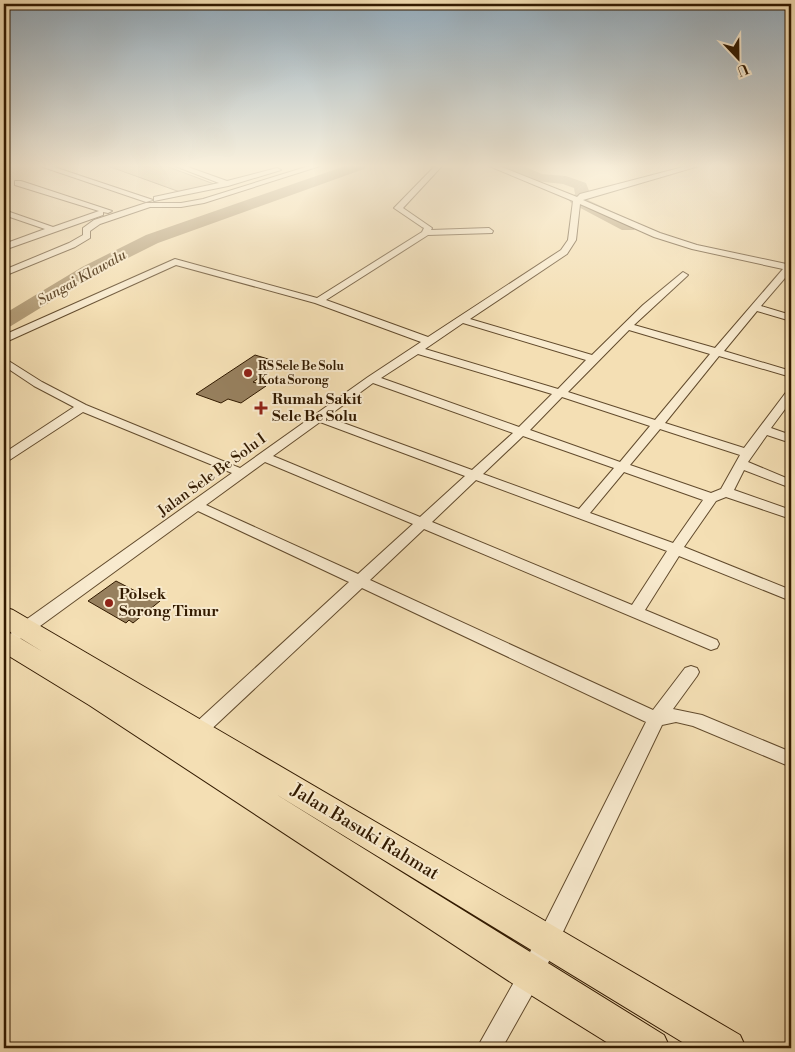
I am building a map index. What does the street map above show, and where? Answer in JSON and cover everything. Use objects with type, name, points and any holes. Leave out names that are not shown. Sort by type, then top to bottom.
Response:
[{"type":"highway","name":"Jalan Basuki Rahmat","points":[[10,632],[198,731],[727,1048]]},
{"type":"highway","name":"Jalan Basuki Rahmat","points":[[10,632],[98,697],[531,974],[651,1048]]},
{"type":"street","points":[[13,215],[52,229]]},
{"type":"street","points":[[4,247],[95,215]]},
{"type":"street","points":[[4,273],[72,245],[86,236],[87,227],[116,215]]},
{"type":"street","points":[[409,215],[428,228],[426,233]]},
{"type":"street","name":"Jalan Sele Be Solu I","points":[[10,632],[198,506],[372,379],[452,325],[464,320],[570,246],[575,215]]},
{"type":"street","points":[[581,515],[718,353],[754,307],[790,268],[678,242],[636,227],[610,215]]},
{"type":"street","points":[[318,301],[426,233],[489,231]]},
{"type":"street","points":[[4,339],[175,262],[318,301],[428,341]]},
{"type":"street","points":[[198,731],[522,431],[627,326],[683,275]]},
{"type":"street","points":[[754,307],[791,318]]},
{"type":"street","points":[[464,320],[594,358]]},
{"type":"street","points":[[627,326],[791,374]]},
{"type":"street","points":[[417,350],[658,425],[744,458],[791,484]]},
{"type":"street","points":[[4,361],[38,384],[82,408],[242,473]]},
{"type":"street","points":[[372,379],[711,498]]},
{"type":"street","points":[[635,613],[711,498],[726,492],[744,458],[791,393]]},
{"type":"street","points":[[4,458],[82,408]]},
{"type":"street","points":[[319,418],[676,549],[791,596]]},
{"type":"street","points":[[764,430],[791,438]]},
{"type":"street","points":[[264,457],[711,644]]},
{"type":"street","points":[[726,492],[791,515]]},
{"type":"street","points":[[198,506],[656,719],[676,715],[696,720],[791,760]]},
{"type":"street","points":[[489,1048],[531,974],[656,719],[691,672]]},
{"type":"building","name":"RS Sele Be Solu Kota Sorong","points":[[255,355],[281,363],[253,382],[266,386],[241,403],[228,399],[221,403],[196,394]]},
{"type":"building","name":"Polsek Sorong Timur","points":[[116,581],[143,595],[145,593],[160,601],[133,623],[129,620],[126,623],[88,601]]},
{"type":"waterway","name":"Sungai Klawalu","points":[[4,322],[88,271],[152,239],[220,215]]},
{"type":"waterway","points":[[607,215],[628,226]]},
{"type":"place","name":"RS Sele Be Solu Kota Sorong","points":[[248,373]]},
{"type":"place","name":"Rumah Sakit Sele Be Solu","points":[[261,408]]},
{"type":"place","name":"Polsek Sorong Timur","points":[[109,603]]}]
